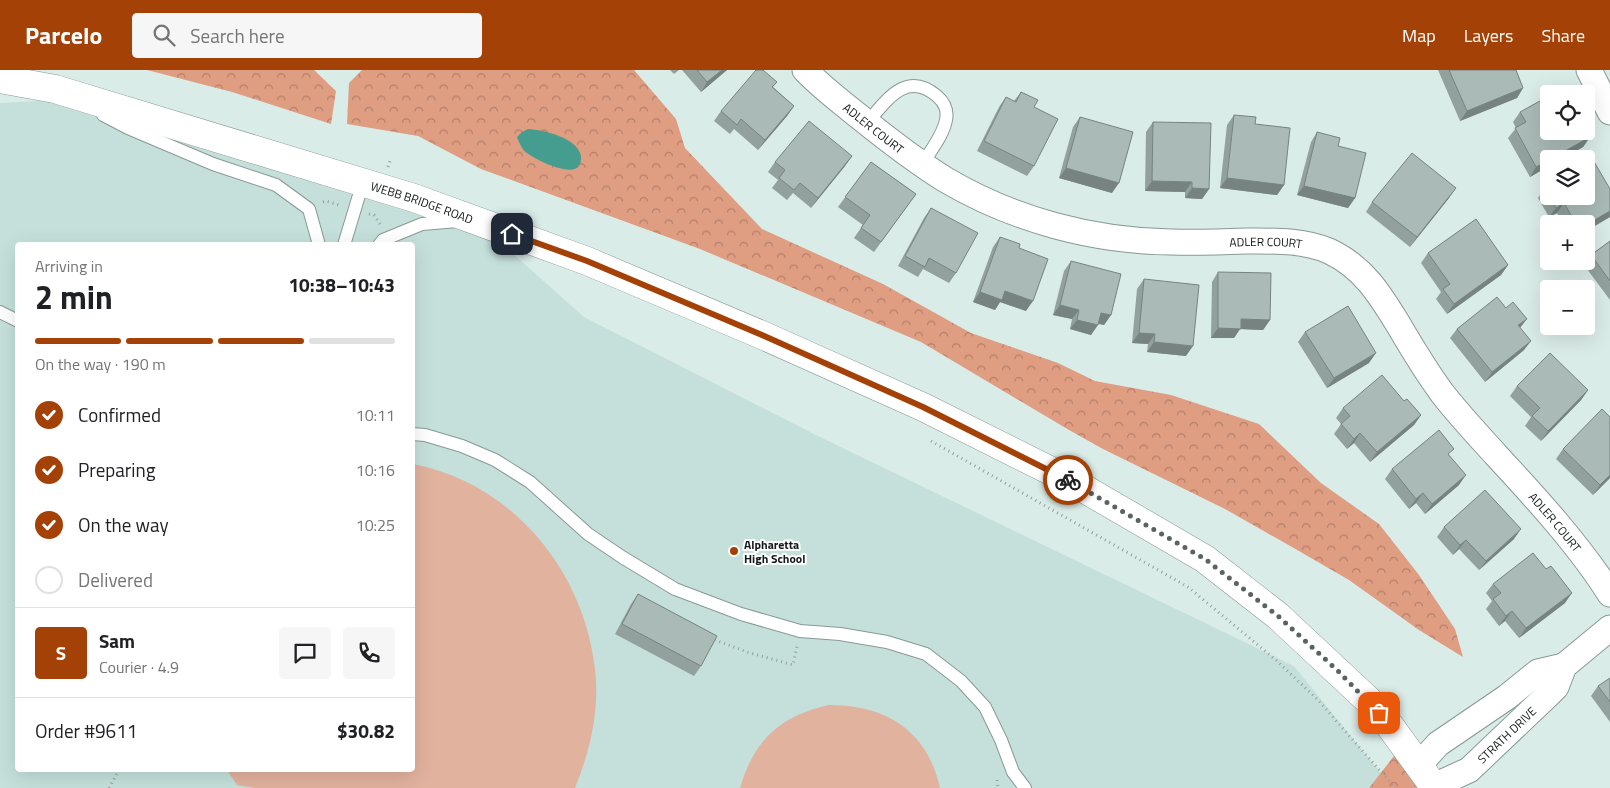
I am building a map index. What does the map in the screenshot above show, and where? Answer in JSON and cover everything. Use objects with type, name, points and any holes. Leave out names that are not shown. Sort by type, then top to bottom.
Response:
[{"type":"street","name":"ADLER COURT","points":[[805,70],[866,123],[922,165],[981,199],[1049,225],[1139,240],[1171,242],[1290,241],[1312,245],[1340,257],[1364,276],[1383,298],[1423,366],[1442,393],[1585,558],[1610,594]]},
{"type":"street","points":[[1589,70],[1610,112]]},
{"type":"street","name":"WEBB BRIDGE ROAD","points":[[0,79],[55,89],[414,198],[587,261],[762,335],[923,407],[1071,481],[1205,559],[1278,616],[1368,700],[1430,780]]},
{"type":"street","name":"STRATH DRIVE","points":[[1523,701],[1469,770],[1430,780],[1438,744],[1523,701],[1556,687],[1564,666],[1610,628]]},
{"type":"lane","points":[[866,123],[897,89],[908,85],[920,86],[936,95],[944,104],[947,113],[946,123],[922,165]]},
{"type":"lane","points":[[55,89],[128,128],[214,164],[276,185],[309,209],[318,242]]},
{"type":"lane","points":[[345,242],[364,182]]},
{"type":"lane","points":[[381,242],[422,224],[475,220]]},
{"type":"lane","points":[[0,312],[15,320]]},
{"type":"lane","points":[[415,434],[425,435],[462,446],[495,460],[530,482],[588,534],[622,558],[675,589],[741,614],[800,631],[840,634],[887,642],[926,654],[961,680],[985,707],[1001,740],[1013,772],[1025,788]]},
{"type":"lane","points":[[1012,788],[1013,772]]},
{"type":"path","points":[[930,440],[1188,587],[1276,660],[1318,700],[1395,788]]},
{"type":"path","points":[[109,788],[118,772]]},
{"type":"shaded area","name":"Alpharetta High School","points":[[82,99],[475,220],[584,317],[818,436],[1294,666],[1393,788],[0,788],[0,103]]},
{"type":"shaded area","points":[[528,129],[551,133],[574,144],[581,156],[579,166],[567,170],[545,163],[527,153],[522,148],[517,137]]},
{"type":"shaded area","points":[[415,465],[449,474],[482,490],[511,511],[537,536],[559,566],[576,598],[588,633],[595,669],[595,714],[589,745],[575,788],[255,788],[237,785],[228,772],[415,772]]},
{"type":"shaded area","points":[[829,705],[850,706],[869,710],[886,716],[901,725],[914,736],[925,751],[934,768],[940,788],[740,788],[753,756],[771,733],[783,723],[796,716]]},
{"type":"green space","points":[[147,70],[314,70],[336,91],[331,124],[232,92]]},
{"type":"green space","points":[[362,70],[634,70],[676,119],[685,148],[762,229],[883,284],[971,333],[1058,363],[1095,381],[1171,395],[1259,424],[1321,483],[1379,524],[1419,575],[1455,629],[1463,657],[1419,630],[1349,580],[1225,509],[1103,449],[921,342],[700,249],[481,169],[418,136],[347,124],[349,83]]},
{"type":"green space","points":[[1394,756],[1446,788],[1369,788]]},
{"type":"building","points":[[697,70],[722,70],[707,82]]},
{"type":"building","points":[[756,70],[763,70],[777,82],[772,87],[794,106],[765,140],[741,119],[737,125],[721,111]]},
{"type":"building","points":[[1449,70],[1516,70],[1523,88],[1467,111]]},
{"type":"building","points":[[1021,92],[1038,100],[1034,107],[1058,119],[1034,166],[984,141],[1006,97],[1016,102]]},
{"type":"building","points":[[1540,101],[1540,140],[1585,140],[1567,150],[1540,150],[1540,165],[1536,167],[1515,128],[1526,122],[1520,112]]},
{"type":"building","points":[[1234,115],[1256,117],[1255,124],[1290,128],[1284,185],[1227,178]]},
{"type":"building","points":[[1080,117],[1133,132],[1119,183],[1066,168]]},
{"type":"building","points":[[809,121],[852,156],[818,198],[800,183],[794,190],[779,178],[785,170],[775,162]]},
{"type":"building","points":[[1153,122],[1211,123],[1209,189],[1192,188],[1192,182],[1152,181]]},
{"type":"building","points":[[1317,132],[1340,138],[1338,146],[1366,153],[1355,198],[1304,186]]},
{"type":"building","points":[[1412,153],[1456,188],[1417,237],[1372,202]]},
{"type":"building","points":[[871,162],[916,194],[881,242],[861,228],[870,215],[845,197]]},
{"type":"building","points":[[1595,163],[1610,189],[1610,211],[1595,220],[1595,215],[1571,215],[1565,205],[1595,205]]},
{"type":"building","points":[[931,208],[978,233],[956,273],[929,258],[925,267],[905,256]]},
{"type":"building","points":[[1476,219],[1508,265],[1454,304],[1443,289],[1450,284],[1428,253]]},
{"type":"building","points":[[1000,237],[1020,244],[1019,248],[1048,259],[1033,301],[1005,291],[1002,300],[980,292]]},
{"type":"building","points":[[1610,241],[1610,281],[1595,260],[1595,252]]},
{"type":"building","points":[[1071,261],[1121,274],[1111,315],[1101,313],[1098,325],[1077,320],[1079,310],[1060,305]]},
{"type":"building","points":[[1218,272],[1271,273],[1270,320],[1241,319],[1241,329],[1218,328]]},
{"type":"building","points":[[1144,279],[1199,285],[1193,346],[1154,342],[1155,334],[1139,333]]},
{"type":"building","points":[[1497,297],[1506,308],[1513,302],[1527,319],[1518,325],[1531,341],[1492,372],[1457,329]]},
{"type":"building","points":[[1348,306],[1376,353],[1334,378],[1305,332]]},
{"type":"building","points":[[1550,353],[1588,390],[1548,431],[1532,416],[1540,408],[1517,386]]},
{"type":"building","points":[[1382,375],[1404,401],[1407,399],[1421,415],[1377,452],[1360,433],[1354,439],[1341,424],[1350,416],[1343,408]]},
{"type":"building","points":[[1602,409],[1610,417],[1610,475],[1600,485],[1563,449]]},
{"type":"building","points":[[1439,430],[1454,449],[1448,454],[1466,475],[1432,504],[1423,493],[1416,499],[1392,469]]},
{"type":"building","points":[[1485,490],[1521,529],[1486,561],[1466,540],[1460,545],[1444,527]]},
{"type":"building","points":[[1533,553],[1546,569],[1551,566],[1572,593],[1526,628],[1512,611],[1506,616],[1493,599],[1501,593],[1493,584]]},
{"type":"building","points":[[638,594],[717,636],[701,666],[622,624]]},
{"type":"building","points":[[1610,678],[1610,702],[1598,686]]},
{"type":"way so far","points":[[1068,480],[1144,522],[1205,559],[1278,616],[1337,670],[1379,713]]},
{"type":"place","name":"Alpharetta High School","points":[[734,551]]},
{"type":"route","points":[[512,234],[587,261],[762,335],[923,407],[1068,480]]}]
